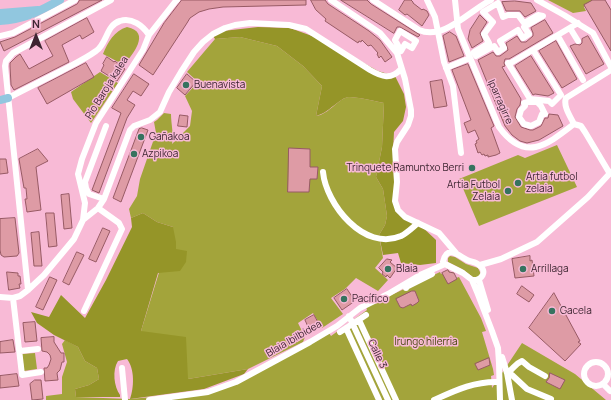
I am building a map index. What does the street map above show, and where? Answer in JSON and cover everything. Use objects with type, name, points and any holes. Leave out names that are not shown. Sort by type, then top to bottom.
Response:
[{"type":"main road","points":[[0,22],[24,18],[60,0]]},
{"type":"main road","points":[[0,13],[43,9]]},
{"type":"street","points":[[0,36],[13,32],[75,0]]},
{"type":"street","points":[[28,290],[4,99],[4,71],[6,61],[13,53],[111,0]]},
{"type":"street","name":"Pío Baroja kalea","points":[[83,220],[85,203],[82,181],[78,174],[82,159],[96,123],[143,50],[149,35],[177,0]]},
{"type":"street","points":[[331,0],[380,33],[397,53],[405,79],[411,110],[408,125],[397,142],[396,149],[397,182],[395,202],[398,210],[405,217],[439,233],[456,253],[482,268]]},
{"type":"street","points":[[373,0],[424,33],[457,24],[480,6],[491,0]]},
{"type":"street","points":[[427,0],[435,17],[446,68],[453,86],[461,153]]},
{"type":"street","name":"Iparragirre","points":[[455,0],[457,24],[470,58],[499,127],[512,142],[518,146],[526,148],[540,146],[562,134],[574,124]]},
{"type":"street","points":[[537,0],[593,33],[611,67]]},
{"type":"street","points":[[498,3],[503,17],[508,15],[518,15],[524,23],[538,15],[543,16],[524,27],[529,34],[523,38],[518,30],[500,41],[504,48],[498,52],[494,46],[476,56],[474,52],[489,43],[484,34],[493,22],[483,12],[498,3]]},
{"type":"street","points":[[4,99],[97,51],[112,26],[121,21],[131,20],[145,29],[149,35]]},
{"type":"street","points":[[0,297],[13,298],[20,296],[28,290],[44,275],[74,239],[83,220],[98,208],[104,199],[130,130],[134,126],[150,120],[160,112],[169,92],[194,52],[213,34],[225,28],[250,23],[289,25],[306,29],[380,75],[392,76],[401,69]]},
{"type":"street","points":[[533,50],[561,95],[552,104],[549,101],[530,99],[508,64],[578,23]]},
{"type":"street","points":[[570,28],[578,41]]},
{"type":"street","points":[[560,38],[583,80]]},
{"type":"street","points":[[446,68],[470,58]]},
{"type":"street","points":[[482,268],[537,242],[588,197],[610,173],[581,126],[574,124],[565,101],[566,98],[611,70]]},
{"type":"street","points":[[537,102],[541,106],[545,114],[542,114],[541,119],[537,124],[527,126],[519,117],[521,110],[525,106],[524,103],[537,102]]},
{"type":"street","points":[[104,199],[89,194],[82,181],[106,126]]},
{"type":"street","points":[[323,172],[324,183],[336,206],[357,229],[365,234],[384,239],[392,238],[401,236],[418,223]]},
{"type":"street","points":[[84,311],[122,228],[120,223],[98,208]]},
{"type":"street","points":[[445,240],[444,261],[472,280],[492,331],[498,352],[500,400]]},
{"type":"street","name":"Blaia Ibilbidea","points":[[149,400],[208,392],[236,382],[310,342],[360,308],[388,294],[420,275],[438,268],[451,252],[456,253]]},
{"type":"street","points":[[406,288],[434,273],[438,268]]},
{"type":"street","points":[[479,280],[483,275],[482,268]]},
{"type":"street","points":[[472,280],[479,280]]},
{"type":"street","points":[[479,280],[490,317],[492,331]]},
{"type":"street","points":[[13,298],[22,375],[41,372]]},
{"type":"street","points":[[340,332],[366,315]]},
{"type":"street","name":"Calle 3","points":[[349,316],[388,400]]},
{"type":"street","points":[[359,320],[396,400]]},
{"type":"street","points":[[346,328],[379,400]]},
{"type":"street","points":[[20,351],[38,348]]},
{"type":"street","points":[[502,357],[512,400]]},
{"type":"street","points":[[507,374],[512,370],[515,364],[522,361],[545,376]]},
{"type":"street","points":[[604,364],[610,373],[606,382],[596,387],[588,383],[584,378],[584,371],[590,363],[598,362],[604,364],[611,362]]},
{"type":"street","points":[[122,368],[126,400]]},
{"type":"street","points":[[507,374],[512,375],[527,388],[551,399]]},
{"type":"street","points":[[434,400],[460,388],[499,382]]},
{"type":"street","points":[[603,384],[610,392]]},
{"type":"green space","points":[[548,0],[595,0],[584,7],[586,11],[573,13]]},
{"type":"green space","points":[[127,27],[134,30],[138,34],[139,39],[135,50],[124,65],[103,54],[107,45],[115,34]]},
{"type":"green space","points":[[240,37],[277,46],[303,66],[322,86],[316,116],[321,115],[341,100],[349,97],[384,103],[382,147],[376,177],[383,189],[387,216],[385,225],[379,235],[383,258],[375,268],[388,280],[378,291],[356,278],[345,289],[331,298],[343,314],[322,328],[313,313],[298,323],[305,337],[303,342],[248,369],[188,379],[141,331],[173,227],[157,222],[143,213],[131,218],[129,209],[137,196],[140,179],[156,133],[154,122],[164,113],[171,114],[173,137],[172,144],[190,126],[192,111],[185,96],[198,82],[187,72],[215,39]]},
{"type":"green space","points":[[100,72],[118,83],[91,123],[73,99],[71,92]]},
{"type":"green space","name":"Artia futbol zelaia","points":[[557,145],[577,187],[479,226],[459,179],[518,155],[525,158]]},
{"type":"green space","points":[[450,256],[478,268],[481,274],[478,277],[473,277],[462,269],[448,262],[448,258]]},
{"type":"green space","name":"Irungo hilerria","points":[[448,270],[451,273],[453,272],[456,278],[459,277],[481,318],[486,331],[482,332],[493,369],[494,375],[491,376],[492,388],[522,343],[575,374],[606,400],[46,400],[46,396],[62,394],[62,377],[67,362],[62,344],[65,340],[78,347],[85,361],[97,368],[99,379],[89,385],[75,389],[76,397],[130,399],[208,392],[236,382],[329,333],[331,336],[367,310],[366,307],[440,272],[441,274]]},
{"type":"green space","points":[[35,353],[37,369],[24,371],[22,354]]},
{"type":"shaded area","points":[[258,27],[290,28],[323,40],[378,71],[395,76],[404,94],[406,107],[403,121],[394,132],[393,152],[395,207],[419,224],[436,240],[436,263],[420,265],[401,263],[398,253],[383,255],[379,235],[385,225],[387,216],[383,189],[376,177],[382,147],[384,103],[349,97],[341,100],[325,112],[316,116],[322,86],[303,66],[277,46],[240,37],[215,39],[213,36],[223,31]]},
{"type":"shaded area","points":[[143,213],[157,222],[173,227],[176,249],[187,251],[186,262],[180,271],[158,273],[141,331],[186,337],[188,379],[248,369],[244,374],[204,389],[130,399],[133,373],[127,359],[118,361],[114,374],[115,383],[120,397],[76,397],[75,389],[89,385],[99,379],[97,368],[85,361],[78,347],[54,335],[37,323],[31,312],[49,317],[61,295],[85,318],[106,280],[132,227],[131,218]]},
{"type":"building","points":[[80,0],[102,0],[4,51],[0,42],[15,37],[77,4]]},
{"type":"building","points":[[182,0],[306,0],[306,5],[223,7],[199,12],[190,18],[153,75],[139,65],[164,23]]},
{"type":"building","points":[[311,0],[325,0],[328,4],[380,40],[392,57],[385,62],[381,56],[379,58],[378,53],[371,45],[368,46],[362,40],[358,43],[325,21],[326,19],[316,10]]},
{"type":"building","points":[[341,0],[367,0],[420,35],[418,37],[400,27],[397,27],[394,33]]},
{"type":"building","points":[[405,0],[411,0],[422,10],[427,11],[429,15],[422,26],[407,14],[405,15],[399,10]]},
{"type":"building","points":[[593,0],[605,0],[611,10],[611,51],[584,5]]},
{"type":"building","points":[[515,1],[531,3],[536,11],[525,17],[520,11],[506,11],[502,2]]},
{"type":"building","points":[[480,15],[487,22],[480,33],[483,41],[472,48],[468,39],[470,30]]},
{"type":"building","points":[[87,18],[94,32],[82,39],[80,35],[62,45],[69,62],[14,90],[11,85],[10,63],[16,57],[20,54],[29,69],[53,56],[45,41]]},
{"type":"building","points":[[545,20],[553,33],[509,59],[505,59],[505,66],[502,67],[521,99],[515,117],[521,127],[533,130],[541,126],[545,118],[548,118],[549,114],[558,115],[563,126],[539,140],[527,143],[520,141],[512,135],[505,126],[478,60],[493,52],[496,56],[500,56],[508,50],[506,43],[517,36],[521,42],[526,42],[533,36],[531,28]]},
{"type":"building","points":[[450,32],[456,36],[464,56],[449,62],[443,36]]},
{"type":"building","points":[[588,36],[604,64],[586,74],[570,46],[575,44],[580,45],[582,43],[582,39]]},
{"type":"building","points":[[556,41],[577,79],[562,88],[539,51]]},
{"type":"building","points":[[531,56],[554,93],[548,96],[533,95],[515,66]]},
{"type":"building","points":[[107,57],[125,69],[117,81],[101,71]]},
{"type":"building","points":[[86,63],[94,77],[47,104],[38,88]]},
{"type":"building","points":[[468,64],[494,126],[491,128],[500,153],[496,155],[488,157],[488,155],[485,156],[480,152],[478,153],[475,144],[479,139],[475,130],[468,133],[464,123],[471,120],[452,70]]},
{"type":"building","points":[[134,74],[149,84],[141,96],[133,91],[127,100],[135,105],[127,118],[99,193],[92,190],[121,113],[112,108]]},
{"type":"building","name":"Buenavista","points":[[187,74],[196,82],[185,95],[177,88]]},
{"type":"building","points":[[442,80],[447,106],[434,108],[430,82]]},
{"type":"building","points":[[180,115],[188,116],[187,127],[178,126]]},
{"type":"building","points":[[142,128],[148,130],[121,202],[113,198],[139,129]]},
{"type":"building","points":[[289,148],[310,149],[310,167],[318,167],[317,179],[310,179],[309,192],[288,192]]},
{"type":"building","points":[[38,149],[48,161],[36,167],[41,210],[27,212],[25,199],[27,199],[26,188],[24,188],[19,159]]},
{"type":"building","points":[[0,159],[6,159],[8,173],[0,174]]},
{"type":"building","points":[[69,194],[72,228],[64,229],[61,195]]},
{"type":"building","points":[[46,213],[54,213],[57,246],[49,247]]},
{"type":"building","points":[[15,218],[19,253],[17,256],[4,257],[1,255],[0,250],[0,219]]},
{"type":"building","points":[[103,228],[110,231],[96,262],[89,259]]},
{"type":"building","points":[[39,232],[42,266],[34,266],[31,233]]},
{"type":"building","points":[[77,252],[84,255],[69,285],[63,282]]},
{"type":"building","name":"Arrillaga","points":[[530,256],[534,276],[515,278],[512,259]]},
{"type":"building","name":"Blaia","points":[[387,259],[392,260],[390,262],[397,268],[390,278],[387,275],[386,277],[382,274],[383,272],[379,268]]},
{"type":"building","points":[[448,270],[449,272],[454,273],[457,279],[448,284],[442,273]]},
{"type":"building","points":[[7,272],[18,273],[18,276],[20,276],[20,288],[9,290]]},
{"type":"building","points":[[50,277],[57,280],[43,310],[36,307]]},
{"type":"building","points":[[522,286],[534,295],[529,302],[517,294]]},
{"type":"building","name":"Pacífico","points":[[347,289],[355,301],[342,310],[334,298]]},
{"type":"building","points":[[415,291],[419,301],[412,306],[411,304],[403,308],[400,307],[396,299]]},
{"type":"building","name":"Gacela","points":[[554,293],[580,341],[578,342],[581,344],[565,361],[529,328]]},
{"type":"building","points":[[314,315],[319,324],[309,329],[305,320]]},
{"type":"building","points":[[35,322],[37,341],[25,342],[23,323]]},
{"type":"building","points":[[54,337],[54,342],[61,353],[64,353],[64,362],[62,362],[60,370],[57,373],[58,380],[45,381],[44,368],[47,368],[51,359],[47,352],[42,351],[41,338]]},
{"type":"building","points":[[13,340],[15,352],[0,353],[0,342]]},
{"type":"building","points":[[489,358],[490,365],[478,370],[475,364]]},
{"type":"building","points":[[550,373],[565,380],[560,389],[546,382]]},
{"type":"building","points":[[17,374],[19,386],[0,388],[0,376]]},
{"type":"building","points":[[35,380],[41,380],[43,399],[32,400],[30,384]]},
{"type":"place","name":"Buenavista","points":[[186,85]]},
{"type":"place","name":"Gañakoa","points":[[141,137]]},
{"type":"place","name":"Azpikoa","points":[[134,154]]},
{"type":"place","name":"Trinquete Ramuntxo Berri","points":[[472,168]]},
{"type":"place","name":"Artia futbol zelaia","points":[[518,183]]},
{"type":"place","name":"Artia Futbol Zelaia","points":[[508,191]]},
{"type":"place","name":"Blaia","points":[[388,269]]},
{"type":"place","name":"Arrillaga","points":[[523,269]]},
{"type":"place","name":"Pacífico","points":[[344,299]]},
{"type":"place","name":"Gacela","points":[[552,311]]}]
